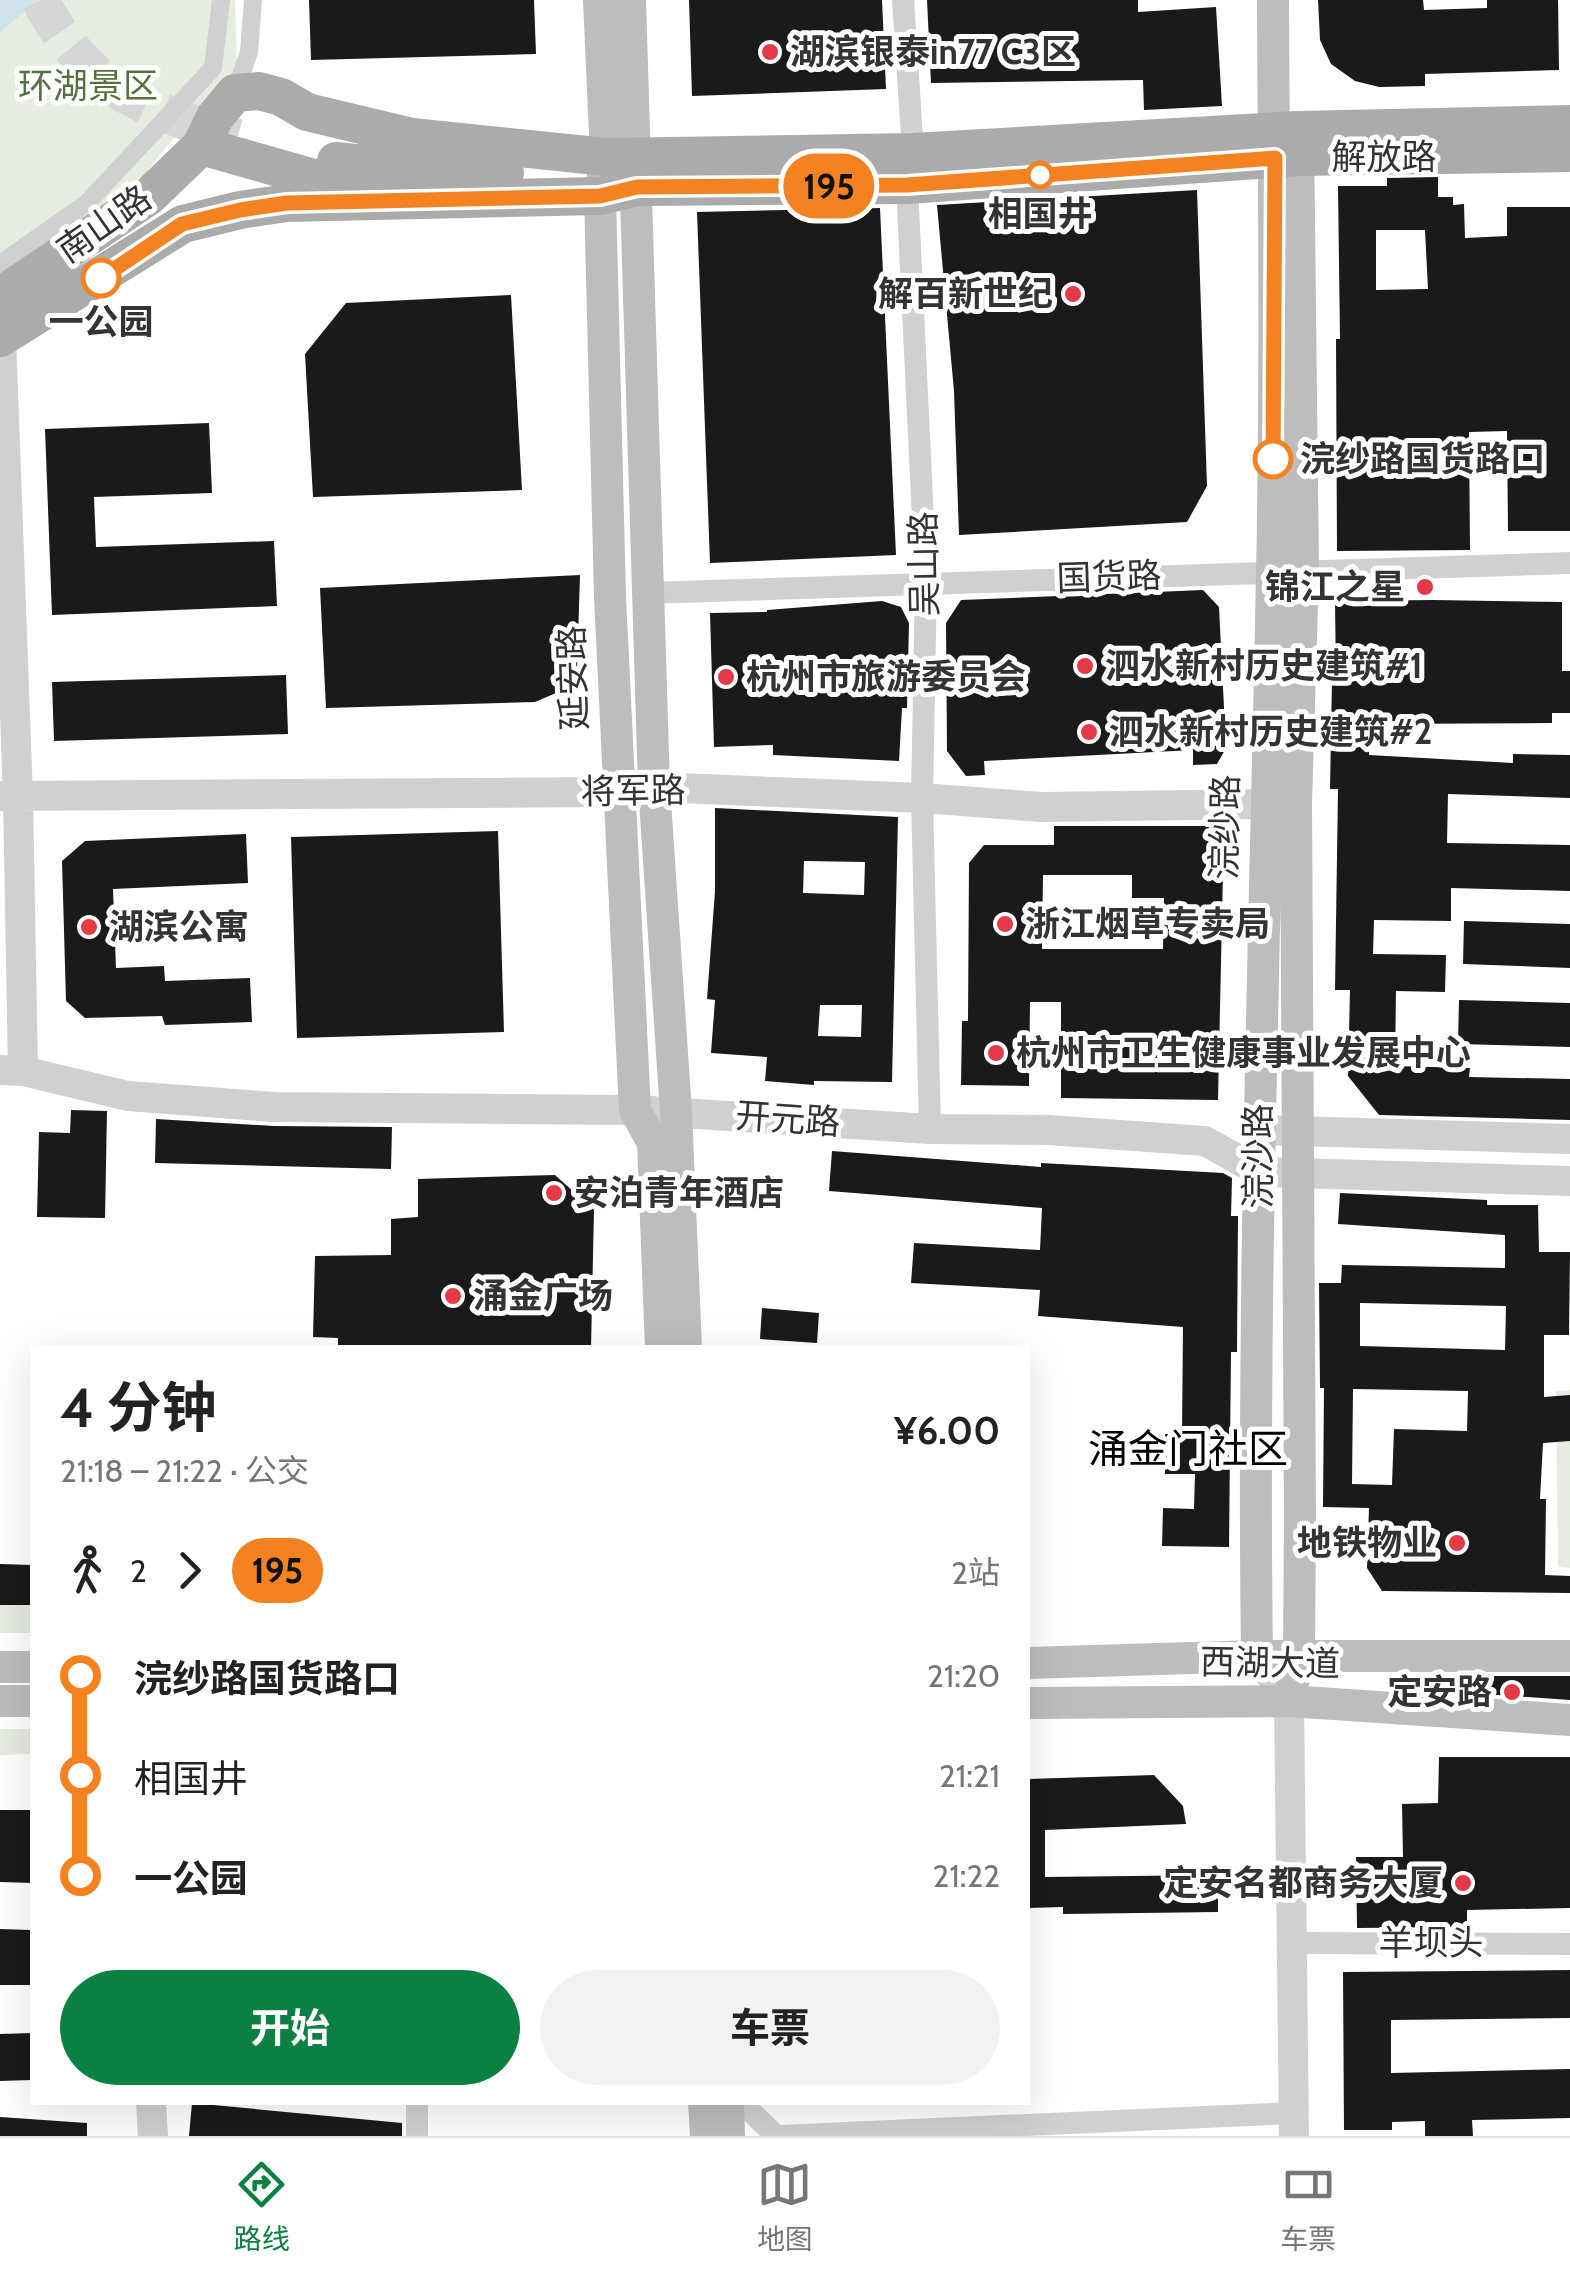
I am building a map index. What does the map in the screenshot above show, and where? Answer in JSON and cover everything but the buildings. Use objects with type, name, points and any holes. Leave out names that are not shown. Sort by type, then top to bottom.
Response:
[{"type":"main road","points":[[599,0],[626,167]]},
{"type":"main road","points":[[630,0],[626,167],[654,787],[676,1112],[686,1345]]},
{"type":"main road","name":"浣纱路","points":[[1256,1656],[1266,804],[1287,572],[1287,145],[1273,0]]},
{"type":"main road","points":[[235,92],[259,91],[307,112],[412,137],[626,167]]},
{"type":"main road","name":"南山路","points":[[0,296],[148,197],[201,146],[215,117],[235,92]]},
{"type":"main road","name":"解放路","points":[[182,224],[287,203],[600,196],[626,167],[910,169],[1570,124]]},
{"type":"main road","name":"解放路","points":[[1287,145],[1570,153]]},
{"type":"main road","points":[[201,146],[314,178],[454,188],[626,167]]},
{"type":"main road","points":[[277,150],[364,166],[474,175],[626,167]]},
{"type":"main road","name":"延安路","points":[[600,196],[618,792],[635,1110],[653,1143],[661,1345]]},
{"type":"main road","name":"南山路","points":[[1,338],[182,224]]},
{"type":"main road","name":"浣沙路","points":[[1287,572],[1296,802],[1299,1173],[1299,1656],[1289,1700]]},
{"type":"main road","name":"西湖大道","points":[[1030,1663],[1256,1656],[1570,1656]]},
{"type":"main road","points":[[0,1667],[30,1667]]},
{"type":"main road","name":"西湖大道","points":[[1030,1702],[1289,1700],[1570,1720]]},
{"type":"main road","points":[[0,1702],[30,1701]]},
{"type":"main road","points":[[704,2105],[706,2136]]},
{"type":"main road","points":[[728,2105],[729,2136]]},
{"type":"street","points":[[0,264],[87,203],[213,68],[221,0]]},
{"type":"street","points":[[235,92],[249,52],[253,0]]},
{"type":"street","name":"吴山路","points":[[903,0],[926,582],[922,798],[930,1128]]},
{"type":"street","points":[[1,338],[11,1071]]},
{"type":"street","name":"国货路","points":[[648,593],[1570,562]]},
{"type":"street","name":"将军路","points":[[9,796],[618,792],[654,787],[1041,807],[1266,804]]},
{"type":"street","name":"开元路","points":[[11,1071],[128,1096],[274,1106],[635,1110],[930,1128],[1048,1130],[1206,1141],[1260,1172],[1570,1181]]},
{"type":"street","points":[[1261,1130],[1570,1139]]},
{"type":"street","points":[[744,2105],[778,2136],[1293,2124],[1289,1700],[1256,1656]]},
{"type":"street","name":"羊坝头","points":[[1292,1943],[1570,1944]]},
{"type":"street","points":[[151,2105],[153,2136]]},
{"type":"street","points":[[417,2105],[418,2136]]},
{"type":"green space","name":"环湖景区","points":[[0,0],[235,0],[237,67],[211,108],[182,128],[144,175],[0,276]]},
{"type":"green space","points":[[1570,1390],[1570,1568],[1558,1567],[1556,1391]]},
{"type":"green space","points":[[0,1605],[30,1605],[30,1633],[0,1633]]},
{"type":"green space","points":[[0,1729],[30,1729],[30,1754],[0,1755]]},
{"type":"water","points":[[0,0],[38,0],[0,32]]},
{"type":"tunnel","points":[[40,0],[58,31],[98,76],[146,105],[237,138]]},
{"type":"bus line","name":"195","points":[[101,278],[182,224],[287,203],[600,196],[637,187],[907,185],[1275,158],[1273,459]]},
{"type":"place","name":"湖滨银泰in77 C3区","points":[[770,52]]},
{"type":"place","name":"相国井","points":[[1040,175]]},
{"type":"place","name":"一公园","points":[[101,278]]},
{"type":"place","name":"解百新世纪","points":[[1073,294]]},
{"type":"place","name":"浣纱路国货路口","points":[[1273,459]]},
{"type":"place","name":"锦江之星","points":[[1425,587]]},
{"type":"place","name":"泗水新村历史建筑#1","points":[[1085,666]]},
{"type":"place","name":"杭州市旅游委员会","points":[[726,677]]},
{"type":"place","name":"泗水新村历史建筑#2","points":[[1089,732]]},
{"type":"place","name":"浙江烟草专卖局","points":[[1005,924]]},
{"type":"place","name":"湖滨公寓","points":[[89,927]]},
{"type":"place","name":"杭州市卫生健康事业发展中心","points":[[996,1053]]},
{"type":"place","name":"安泊青年酒店","points":[[554,1193]]},
{"type":"place","name":"涌金广场","points":[[453,1296]]},
{"type":"place","name":"地铁物业","points":[[1457,1543]]},
{"type":"place","name":"定安路","points":[[1512,1692]]},
{"type":"place","name":"定安名都商务大厦","points":[[1463,1883]]},
{"type":"district","name":"涌金门社区","points":[[1188,1449]]}]
